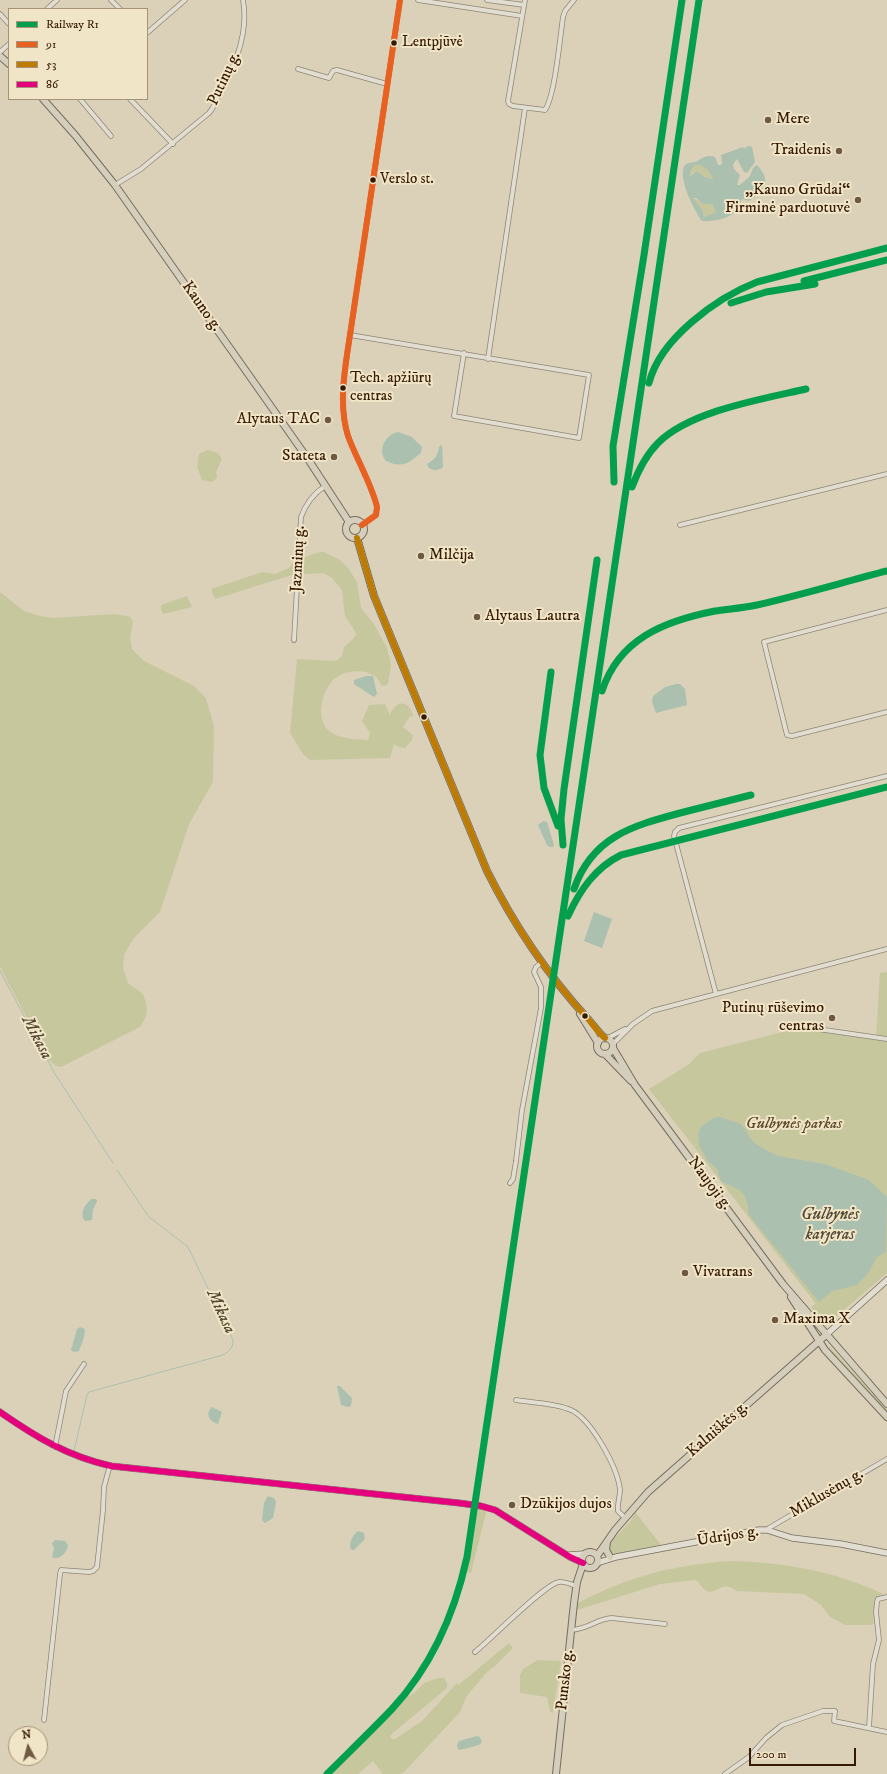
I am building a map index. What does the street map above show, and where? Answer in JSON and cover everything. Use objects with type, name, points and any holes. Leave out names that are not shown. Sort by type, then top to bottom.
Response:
[{"type":"main road","points":[[0,56],[8,63]]},
{"type":"main road","name":"Kauno g.","points":[[44,100],[80,141],[115,185],[349,522]]},
{"type":"main road","points":[[356,520],[362,525],[363,532],[357,538],[348,534],[346,529],[349,522],[356,520]]},
{"type":"main road","points":[[357,538],[374,596],[480,855],[513,919],[542,962],[575,1005],[613,1046],[610,1052],[605,1054],[598,1050],[598,1043],[575,1005]]},
{"type":"main road","points":[[598,1043],[600,1039],[606,1038]]},
{"type":"main road","name":"Naujoji g.","points":[[613,1046],[635,1085],[783,1284],[887,1404]]},
{"type":"main road","name":"Naujoji g.","points":[[605,1054],[635,1085]]},
{"type":"main road","points":[[826,1335],[887,1280]]},
{"type":"main road","name":"Naujoji g.","points":[[783,1284],[825,1350],[887,1417]]},
{"type":"main road","name":"Kalniškės g.","points":[[591,1552],[615,1530],[648,1492],[826,1335]]},
{"type":"main road","points":[[0,1412],[26,1430],[55,1447],[82,1458],[110,1465],[475,1504],[495,1510],[566,1555],[591,1567]]},
{"type":"main road","name":"Kalniškės g.","points":[[597,1558],[615,1530]]},
{"type":"main road","name":"Ūdrijos g.","points":[[597,1558],[613,1557],[753,1531],[767,1530],[792,1538],[841,1544],[887,1553]]},
{"type":"main road","points":[[607,1542],[606,1550],[613,1557]]},
{"type":"main road","points":[[566,1555],[591,1552],[597,1558]]},
{"type":"main road","name":"Punsko g.","points":[[556,1774],[577,1582],[583,1563],[582,1559],[584,1554]]},
{"type":"main road","name":"Punsko g.","points":[[577,1586],[585,1572],[591,1567],[597,1558]]},
{"type":"street","points":[[48,8],[57,0]]},
{"type":"street","points":[[111,0],[119,8]]},
{"type":"street","points":[[148,32],[185,0]]},
{"type":"street","name":"Putinų g.","points":[[115,185],[141,169],[209,114],[218,97],[242,40],[245,20],[243,0]]},
{"type":"street","points":[[362,525],[376,515],[377,507],[349,437],[345,421],[343,402],[350,335],[400,0]]},
{"type":"street","points":[[418,0],[522,16]]},
{"type":"street","points":[[487,0],[524,5]]},
{"type":"street","points":[[525,0],[508,101],[509,104],[513,106],[545,110],[548,106],[563,17],[574,0]]},
{"type":"street","points":[[0,14],[8,23]]},
{"type":"street","points":[[0,52],[8,45]]},
{"type":"street","points":[[298,69],[329,78],[333,71],[337,70],[387,84]]},
{"type":"street","points":[[81,100],[112,136]]},
{"type":"street","points":[[131,100],[173,144]]},
{"type":"street","points":[[488,359],[525,108]]},
{"type":"street","points":[[350,335],[464,353],[488,359],[589,375],[579,438],[454,416],[464,353]]},
{"type":"street","points":[[680,525],[887,474]]},
{"type":"street","name":"Jazminų g.","points":[[294,640],[301,517],[310,498],[325,486]]},
{"type":"street","points":[[887,610],[764,642],[787,735],[792,736],[887,712]]},
{"type":"street","points":[[716,994],[674,832],[679,828],[887,776]]},
{"type":"street","points":[[606,1038],[616,1035],[652,1011],[887,950]]},
{"type":"street","points":[[510,1183],[513,1179],[522,1110],[540,1008],[541,987],[534,972],[536,967],[542,962]]},
{"type":"street","points":[[613,1046],[633,1024]]},
{"type":"street","points":[[805,1025],[811,1028],[887,1039]]},
{"type":"street","points":[[55,1447],[66,1391],[84,1364]]},
{"type":"street","points":[[516,1400],[565,1408],[573,1411],[583,1418],[613,1464],[620,1490],[618,1511],[625,1518]]},
{"type":"street","name":"Miklusėnų g.","points":[[767,1530],[768,1528],[887,1459]]},
{"type":"street","points":[[44,1720],[60,1574],[62,1570],[89,1572],[93,1571],[97,1567],[101,1536],[104,1487],[110,1465]]},
{"type":"street","points":[[475,1652],[537,1596],[557,1582],[564,1582],[577,1586]]},
{"type":"street","points":[[869,1727],[873,1664],[879,1640],[876,1607],[878,1599],[887,1597]]},
{"type":"street","points":[[571,1630],[582,1630],[604,1618],[665,1624]]},
{"type":"street","points":[[725,1774],[749,1757],[766,1738],[782,1725],[823,1710],[835,1711],[834,1720],[887,1732]]},
{"type":"green space","points":[[695,165],[706,169],[713,179],[707,178],[696,171],[693,172],[690,177],[690,171]]},
{"type":"green space","points":[[694,198],[703,204],[712,204],[716,212],[704,217],[703,211],[693,200]]},
{"type":"green space","points":[[207,450],[218,453],[222,459],[216,472],[217,478],[212,482],[202,480],[197,467],[199,454]]},
{"type":"green space","points":[[324,552],[340,560],[348,568],[357,582],[361,608],[374,624],[387,648],[391,664],[388,684],[384,686],[381,685],[378,679],[369,673],[358,671],[341,674],[333,680],[325,692],[321,707],[323,722],[326,728],[336,735],[368,740],[370,733],[362,721],[369,705],[385,704],[390,715],[399,704],[406,705],[409,707],[413,717],[410,716],[403,727],[413,735],[412,740],[405,748],[394,744],[390,758],[310,760],[303,754],[290,733],[297,659],[336,661],[342,656],[344,647],[356,635],[345,616],[342,590],[332,578],[323,573],[292,575],[215,599],[211,589],[262,572],[275,574],[289,568],[294,561]]},
{"type":"green space","points":[[0,592],[24,611],[40,616],[53,618],[115,614],[130,617],[133,622],[130,638],[132,649],[144,661],[194,686],[206,698],[214,727],[213,782],[189,824],[160,912],[133,939],[124,955],[123,968],[128,983],[143,994],[145,999],[147,1011],[145,1018],[140,1027],[61,1067],[56,1066],[49,1060],[0,967]]},
{"type":"green space","points":[[187,596],[192,607],[163,614],[161,606]]},
{"type":"green space","name":"Gulbynės parkas","points":[[887,972],[887,1273],[830,1322],[824,1323],[811,1307],[816,1304],[649,1089],[688,1065],[700,1053],[798,1028],[876,1038],[880,973]]},
{"type":"green space","points":[[830,1347],[887,1409],[887,1412],[829,1348]]},
{"type":"green space","points":[[476,1507],[486,1510],[486,1513],[471,1573],[466,1572]]},
{"type":"green space","points":[[635,1512],[662,1546],[613,1555],[609,1552],[608,1545],[631,1521]]},
{"type":"green space","points":[[729,1561],[769,1563],[808,1569],[846,1579],[865,1586],[883,1594],[879,1596],[875,1602],[874,1623],[871,1625],[845,1625],[830,1617],[821,1605],[804,1594],[737,1591],[727,1586],[711,1592],[704,1589],[695,1580],[660,1584],[577,1610],[578,1603],[633,1579],[670,1569]]},
{"type":"green space","points":[[509,1643],[513,1648],[486,1673],[466,1697],[460,1712],[404,1772],[400,1774],[381,1774],[382,1773],[373,1761],[358,1774],[331,1774],[404,1698],[414,1693],[424,1683],[438,1678],[444,1678],[447,1683],[447,1688],[394,1732],[390,1736],[392,1739],[395,1739],[422,1721],[457,1683],[458,1685]]},
{"type":"green space","points":[[538,1660],[561,1662],[553,1713],[550,1712],[547,1697],[520,1693],[520,1675],[523,1669]]},
{"type":"water","points":[[743,147],[744,149],[746,147],[752,147],[755,162],[747,173],[744,172],[737,159],[733,164],[734,169],[740,175],[737,185],[740,185],[750,176],[753,168],[757,165],[764,176],[765,185],[763,189],[749,201],[742,199],[733,214],[725,218],[702,221],[687,193],[684,184],[683,169],[688,163],[695,162],[709,156],[715,157],[718,165],[721,165],[721,155]],"holes":[[[695,165],[706,169],[713,179],[707,178],[696,171],[690,177],[690,171]],[[693,198],[696,198],[703,204],[712,204],[716,212],[704,217],[703,211]]]},
{"type":"water","points":[[398,432],[412,437],[422,447],[421,453],[405,464],[392,463],[386,461],[383,457],[382,448],[386,440],[389,436]]},
{"type":"water","points":[[442,445],[443,467],[438,470],[429,468],[427,464],[432,461],[438,453],[439,447]]},
{"type":"water","points":[[366,676],[373,676],[377,694],[374,697],[354,684],[354,680]]},
{"type":"water","points":[[680,684],[685,689],[687,705],[656,713],[652,702],[653,696],[665,687]]},
{"type":"water","points":[[543,821],[547,822],[554,845],[553,847],[547,845],[538,825]]},
{"type":"water","points":[[594,912],[612,919],[602,948],[584,941]]},
{"type":"water","name":"Gulbynės karjeras","points":[[720,1117],[741,1124],[754,1143],[778,1156],[825,1164],[869,1180],[887,1197],[886,1252],[877,1257],[869,1272],[857,1285],[832,1291],[819,1302],[749,1215],[745,1196],[742,1192],[721,1181],[717,1169],[707,1160],[699,1145],[698,1136],[700,1128],[713,1118]]},
{"type":"water","points":[[92,1199],[96,1199],[97,1201],[93,1210],[92,1220],[85,1221],[83,1218],[83,1212],[87,1203]]},
{"type":"water","points":[[80,1327],[85,1329],[84,1337],[79,1351],[74,1352],[71,1350],[77,1329]]},
{"type":"water","points":[[337,1386],[340,1386],[352,1398],[351,1406],[348,1407],[341,1405]]},
{"type":"water","points":[[212,1407],[222,1412],[218,1424],[212,1421],[208,1415]]},
{"type":"water","points":[[268,1496],[274,1498],[276,1502],[273,1518],[265,1523],[262,1520],[264,1503]]},
{"type":"water","points":[[358,1531],[364,1533],[365,1539],[354,1550],[352,1550],[350,1547],[351,1540]]},
{"type":"water","points":[[55,1540],[65,1541],[68,1545],[62,1556],[57,1558],[52,1557],[54,1549],[52,1543]]},
{"type":"water","points":[[477,1736],[480,1737],[482,1742],[479,1745],[460,1750],[458,1749],[457,1745],[459,1741]]},
{"type":"waterway","name":"Mikasa","points":[[0,971],[55,1074],[113,1163]]},
{"type":"waterway","name":"Mikasa","points":[[74,1451],[89,1392],[223,1355],[230,1349],[233,1343],[233,1340],[187,1246],[149,1217],[117,1170]]},
{"type":"rail line","name":"R1","points":[[614,482],[613,446],[644,255],[682,0]]},
{"type":"rail line","name":"R1","points":[[327,1774],[392,1709],[406,1693],[430,1657],[440,1638],[456,1598],[467,1557],[699,0]]},
{"type":"rail line","name":"R1","points":[[649,383],[655,367],[677,336],[708,309],[724,298],[757,282],[887,248]]},
{"type":"rail line","name":"R1","points":[[804,281],[887,260]]},
{"type":"rail line","name":"R1","points":[[731,303],[766,292],[815,284]]},
{"type":"rail line","name":"R1","points":[[632,487],[643,464],[658,443],[688,422],[707,414],[748,402],[806,389]]},
{"type":"rail line","name":"R1","points":[[563,845],[561,819],[564,789],[597,560]]},
{"type":"rail line","name":"R1","points":[[602,691],[610,673],[620,658],[632,645],[661,627],[696,615],[757,605],[887,571]]},
{"type":"rail line","name":"R1","points":[[551,672],[540,755],[544,788],[558,826]]},
{"type":"rail line","name":"R1","points":[[568,916],[578,897],[589,881],[603,866],[621,855],[887,787]]},
{"type":"rail line","name":"R1","points":[[574,889],[582,871],[591,857],[616,836],[630,829],[662,818],[751,795]]},
{"type":"transit line","name":"91","points":[[362,525],[376,515],[377,507],[348,436],[343,411],[343,386],[400,0]]},
{"type":"transit line","name":"53","points":[[357,538],[374,596],[487,871],[508,911],[532,948],[558,984],[605,1038]]},
{"type":"transit line","name":"86","points":[[0,1412],[26,1430],[52,1445],[80,1457],[111,1466],[481,1506],[495,1510],[570,1557],[583,1563]]},
{"type":"place","name":"Lentpjūvė","points":[[394,43]]},
{"type":"place","name":"Mere","points":[[768,120]]},
{"type":"place","name":"Traidenis","points":[[839,151]]},
{"type":"place","name":"Verslo st.","points":[[373,180]]},
{"type":"place","name":"„Kauno Grūdai“ Firminė parduotuvė","points":[[858,200]]},
{"type":"place","name":"Tech. apžiūrų centras","points":[[343,388]]},
{"type":"place","name":"Alytaus TAC","points":[[328,420]]},
{"type":"place","name":"Stateta","points":[[334,457]]},
{"type":"place","name":"Milčija","points":[[421,556]]},
{"type":"place","name":"Alytaus Lautra","points":[[477,617]]},
{"type":"place","name":"Putinų rūševimo centras","points":[[832,1018]]},
{"type":"place","name":"Vivatrans","points":[[685,1273]]},
{"type":"place","name":"Maxima X","points":[[775,1320]]},
{"type":"place","name":"Dzūkijos dujos","points":[[512,1505]]}]
